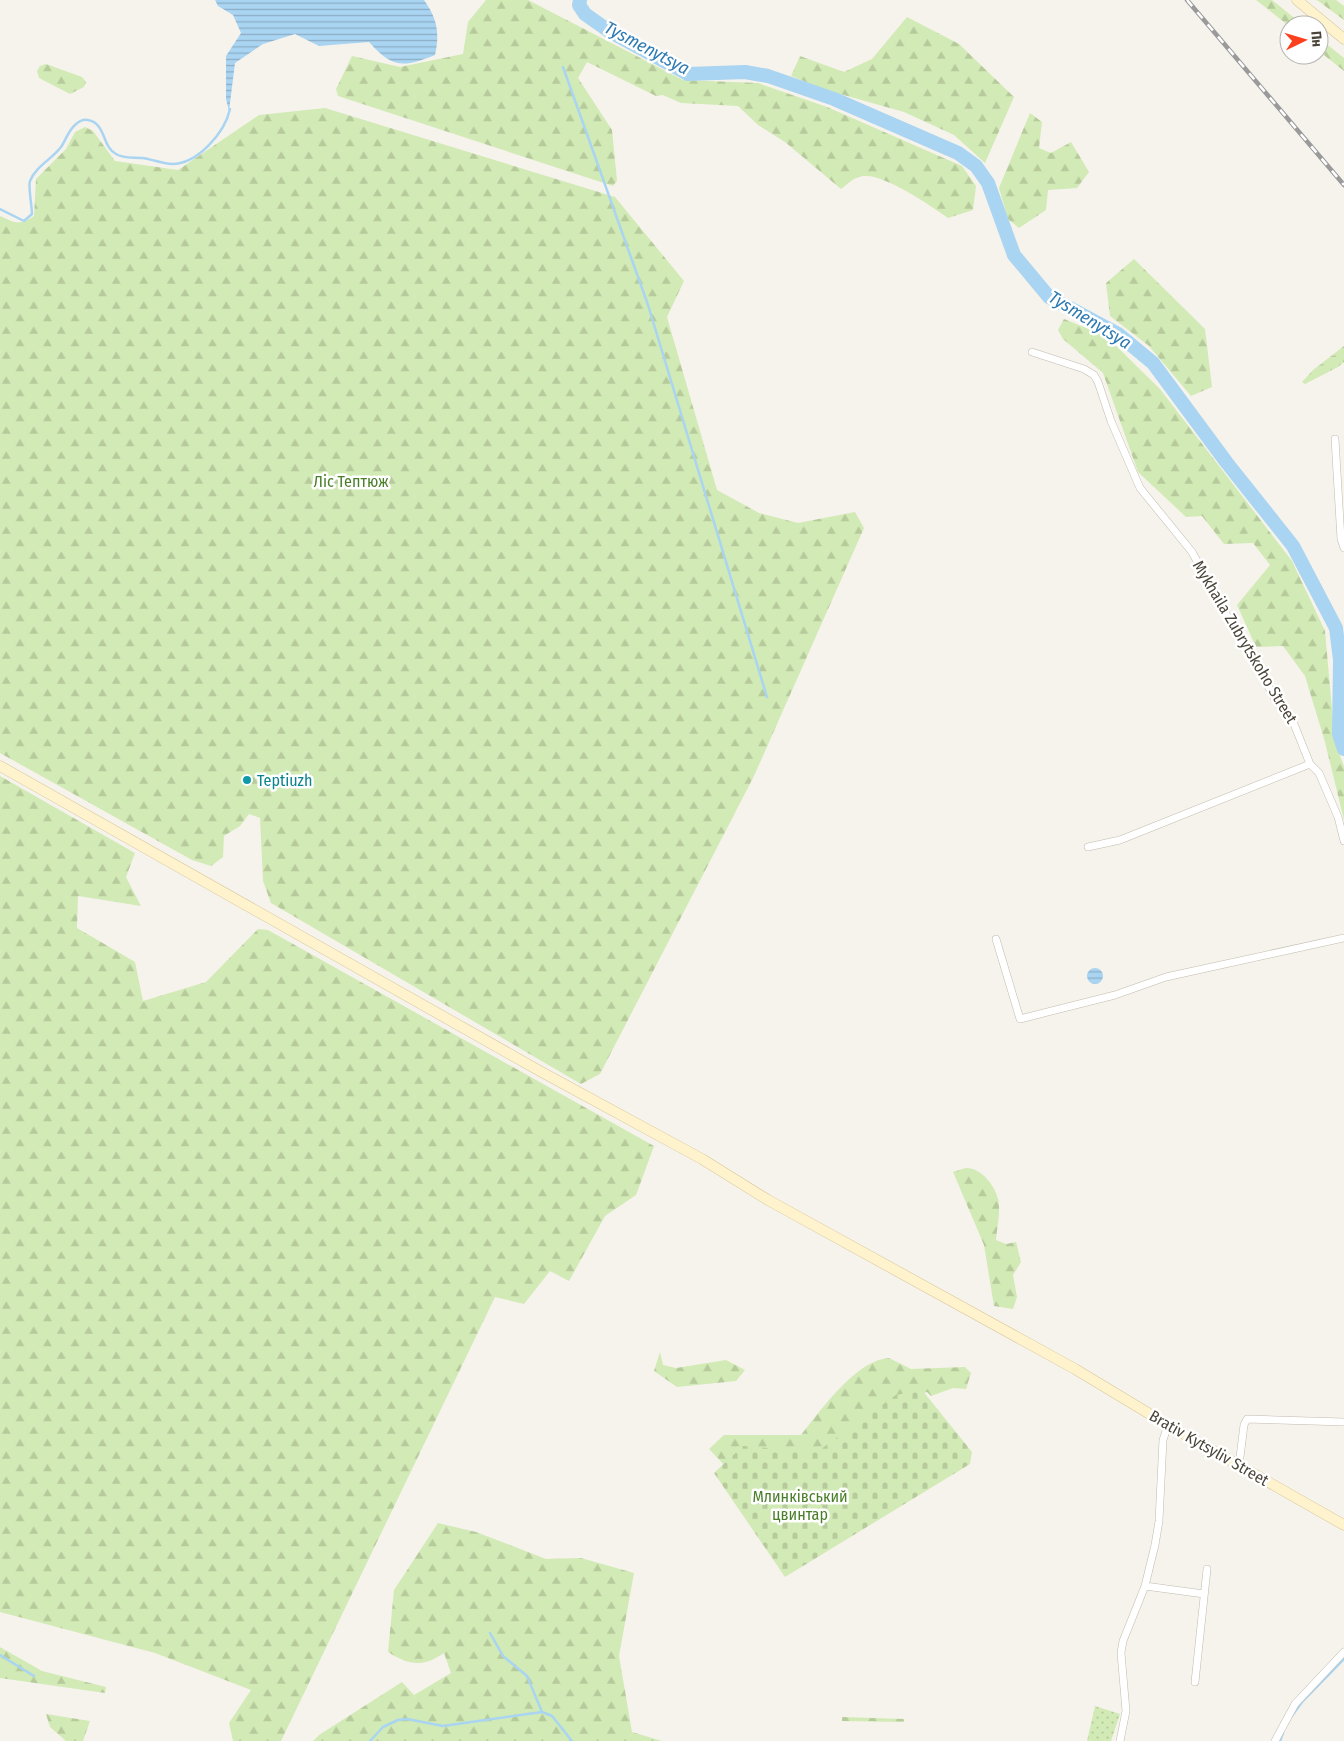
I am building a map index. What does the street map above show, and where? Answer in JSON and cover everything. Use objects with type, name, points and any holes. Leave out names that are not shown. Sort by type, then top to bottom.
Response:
[{"type":"street","points":[[1297,0],[1344,39]]},
{"type":"street","name":"Mykhaila Zubrytskoho Street","points":[[1032,352],[1070,364],[1094,376],[1106,399],[1111,421],[1140,488],[1192,552],[1230,623],[1257,664],[1277,703],[1292,719],[1310,764],[1319,773],[1338,818],[1344,841]]},
{"type":"street","points":[[1334,439],[1341,539],[1344,548]]},
{"type":"street","points":[[1088,847],[1120,840],[1310,764]]},
{"type":"street","name":"Brativ Kytsyliv Street","points":[[0,766],[304,938],[702,1159],[788,1212],[1075,1369],[1168,1425],[1344,1525]]},
{"type":"street","points":[[996,939],[1020,1019],[1115,995],[1166,977],[1344,938]]},
{"type":"street","points":[[1239,1465],[1242,1459],[1244,1425],[1247,1419],[1344,1422]]},
{"type":"street","points":[[1120,1741],[1126,1711],[1121,1653],[1145,1586],[1158,1529],[1163,1440],[1168,1425]]},
{"type":"street","points":[[1195,1682],[1207,1569]]},
{"type":"street","points":[[1145,1586],[1204,1594]]},
{"type":"street","points":[[1275,1741],[1295,1704],[1344,1652]]},
{"type":"green space","points":[[486,0],[528,0],[683,80],[758,83],[827,107],[962,166],[976,186],[973,210],[948,218],[908,192],[874,177],[858,177],[841,189],[785,142],[758,125],[738,106],[681,103],[663,95],[656,96],[587,62],[578,78],[612,130],[617,181],[613,186],[338,96],[336,89],[352,56],[400,67],[463,54],[468,22]]},
{"type":"green space","points":[[1256,0],[1272,0],[1291,15],[1279,15],[1279,18]]},
{"type":"green space","points":[[1317,0],[1336,0],[1344,6],[1344,20]]},
{"type":"green space","points":[[907,17],[959,44],[1014,97],[985,163],[954,135],[904,112],[826,90],[791,76],[800,56],[844,72],[872,59]]},
{"type":"green space","points":[[1329,46],[1344,58],[1344,71],[1329,59]]},
{"type":"green space","points":[[46,64],[82,77],[86,82],[84,87],[70,94],[39,78],[37,71],[40,66]]},
{"type":"green space","name":"Ліс Тептюж","points":[[325,108],[615,197],[684,281],[667,317],[717,490],[759,513],[798,523],[855,512],[864,528],[754,776],[600,1074],[581,1084],[271,903],[263,881],[260,818],[249,814],[240,826],[224,836],[223,857],[211,866],[192,860],[0,753],[0,216],[21,222],[34,216],[36,179],[66,149],[75,132],[85,127],[93,131],[115,161],[178,170],[259,115]]},
{"type":"green space","points":[[1030,113],[1042,122],[1039,148],[1051,153],[1071,142],[1089,172],[1077,188],[1048,190],[1046,210],[1019,228],[1008,219],[999,188]]},
{"type":"green space","points":[[1134,259],[1205,329],[1212,387],[1191,396],[1149,346],[1110,316],[1106,283]]},
{"type":"green space","points":[[1064,319],[1106,336],[1160,389],[1292,561],[1325,631],[1335,743],[1344,766],[1344,820],[1325,742],[1305,676],[1283,646],[1256,647],[1237,605],[1270,565],[1253,543],[1224,544],[1202,516],[1186,517],[1138,472],[1103,373],[1063,339],[1058,330]]},
{"type":"green space","points":[[1344,346],[1344,362],[1305,384],[1302,382],[1313,370]]},
{"type":"green space","points":[[0,776],[135,853],[126,877],[141,906],[78,896],[77,928],[135,962],[143,1001],[206,982],[258,929],[268,930],[654,1146],[636,1195],[605,1216],[569,1281],[550,1271],[524,1304],[495,1297],[281,1741],[233,1741],[229,1723],[251,1690],[155,1653],[0,1612]]},
{"type":"green space","points":[[966,1168],[982,1174],[996,1193],[999,1220],[996,1240],[1006,1244],[1016,1242],[1021,1262],[1013,1275],[1017,1297],[1013,1309],[994,1306],[984,1245],[953,1172]]},
{"type":"green space","points":[[660,1352],[663,1365],[676,1368],[726,1360],[745,1370],[736,1381],[677,1387],[654,1371]]},
{"type":"green space","points":[[889,1358],[911,1369],[965,1367],[971,1373],[966,1389],[953,1388],[931,1396],[927,1392],[893,1401],[817,1455],[727,1468],[709,1449],[724,1435],[801,1435],[829,1400],[852,1377],[864,1367]]},
{"type":"green space","name":"Млинківський цвинтар","points":[[922,1390],[972,1452],[970,1464],[785,1577],[714,1473],[743,1446],[817,1452],[896,1395]]},
{"type":"green space","points":[[438,1523],[476,1532],[546,1559],[581,1558],[634,1573],[619,1656],[632,1732],[662,1741],[313,1741],[319,1735],[402,1682],[414,1695],[451,1673],[444,1653],[429,1661],[416,1663],[403,1660],[388,1652],[394,1590]]},
{"type":"green space","points":[[0,1647],[42,1671],[106,1687],[105,1693],[0,1678]]},
{"type":"green space","points":[[1095,1706],[1120,1714],[1111,1741],[1087,1741]]},
{"type":"green space","points":[[46,1714],[90,1721],[83,1741],[66,1741],[50,1727]]},
{"type":"green space","points":[[842,1717],[904,1719],[904,1722],[842,1721]]},
{"type":"water","points":[[215,0],[424,0],[435,20],[437,40],[435,55],[414,62],[399,63],[385,57],[369,42],[319,46],[295,34],[263,44],[235,63],[229,111],[226,99],[226,56],[241,33],[233,15],[218,6]]},
{"type":"water","points":[[1095,968],[1103,976],[1095,984],[1087,976]]},
{"type":"waterway","name":"Tysmenytsya","points":[[580,0],[579,5],[585,14],[609,31],[688,74],[745,72],[768,76],[834,99],[958,153],[976,166],[988,183],[1014,255],[1049,297],[1118,334],[1153,363],[1227,463],[1293,546],[1336,628],[1340,660],[1339,734],[1344,749]]},
{"type":"waterway","points":[[563,67],[648,305],[767,697]]},
{"type":"waterway","points":[[0,209],[24,221],[32,214],[30,181],[40,167],[57,152],[71,130],[81,121],[88,120],[94,122],[101,130],[108,146],[119,156],[172,164],[182,163],[191,159],[209,145],[222,127],[230,109]]},
{"type":"waterway","points":[[490,1633],[503,1656],[527,1676],[542,1712]]},
{"type":"waterway","points":[[0,1655],[34,1676]]},
{"type":"waterway","points":[[1291,1717],[1302,1702],[1344,1659]]},
{"type":"waterway","points":[[370,1741],[383,1727],[398,1720],[407,1719],[443,1726],[542,1712],[552,1716],[572,1741]]},
{"type":"waterway","points":[[1280,1741],[1283,1733]]},
{"type":"railway","points":[[1187,0],[1344,185]]},
{"type":"place","name":"Teptiuzh","points":[[247,780]]}]
